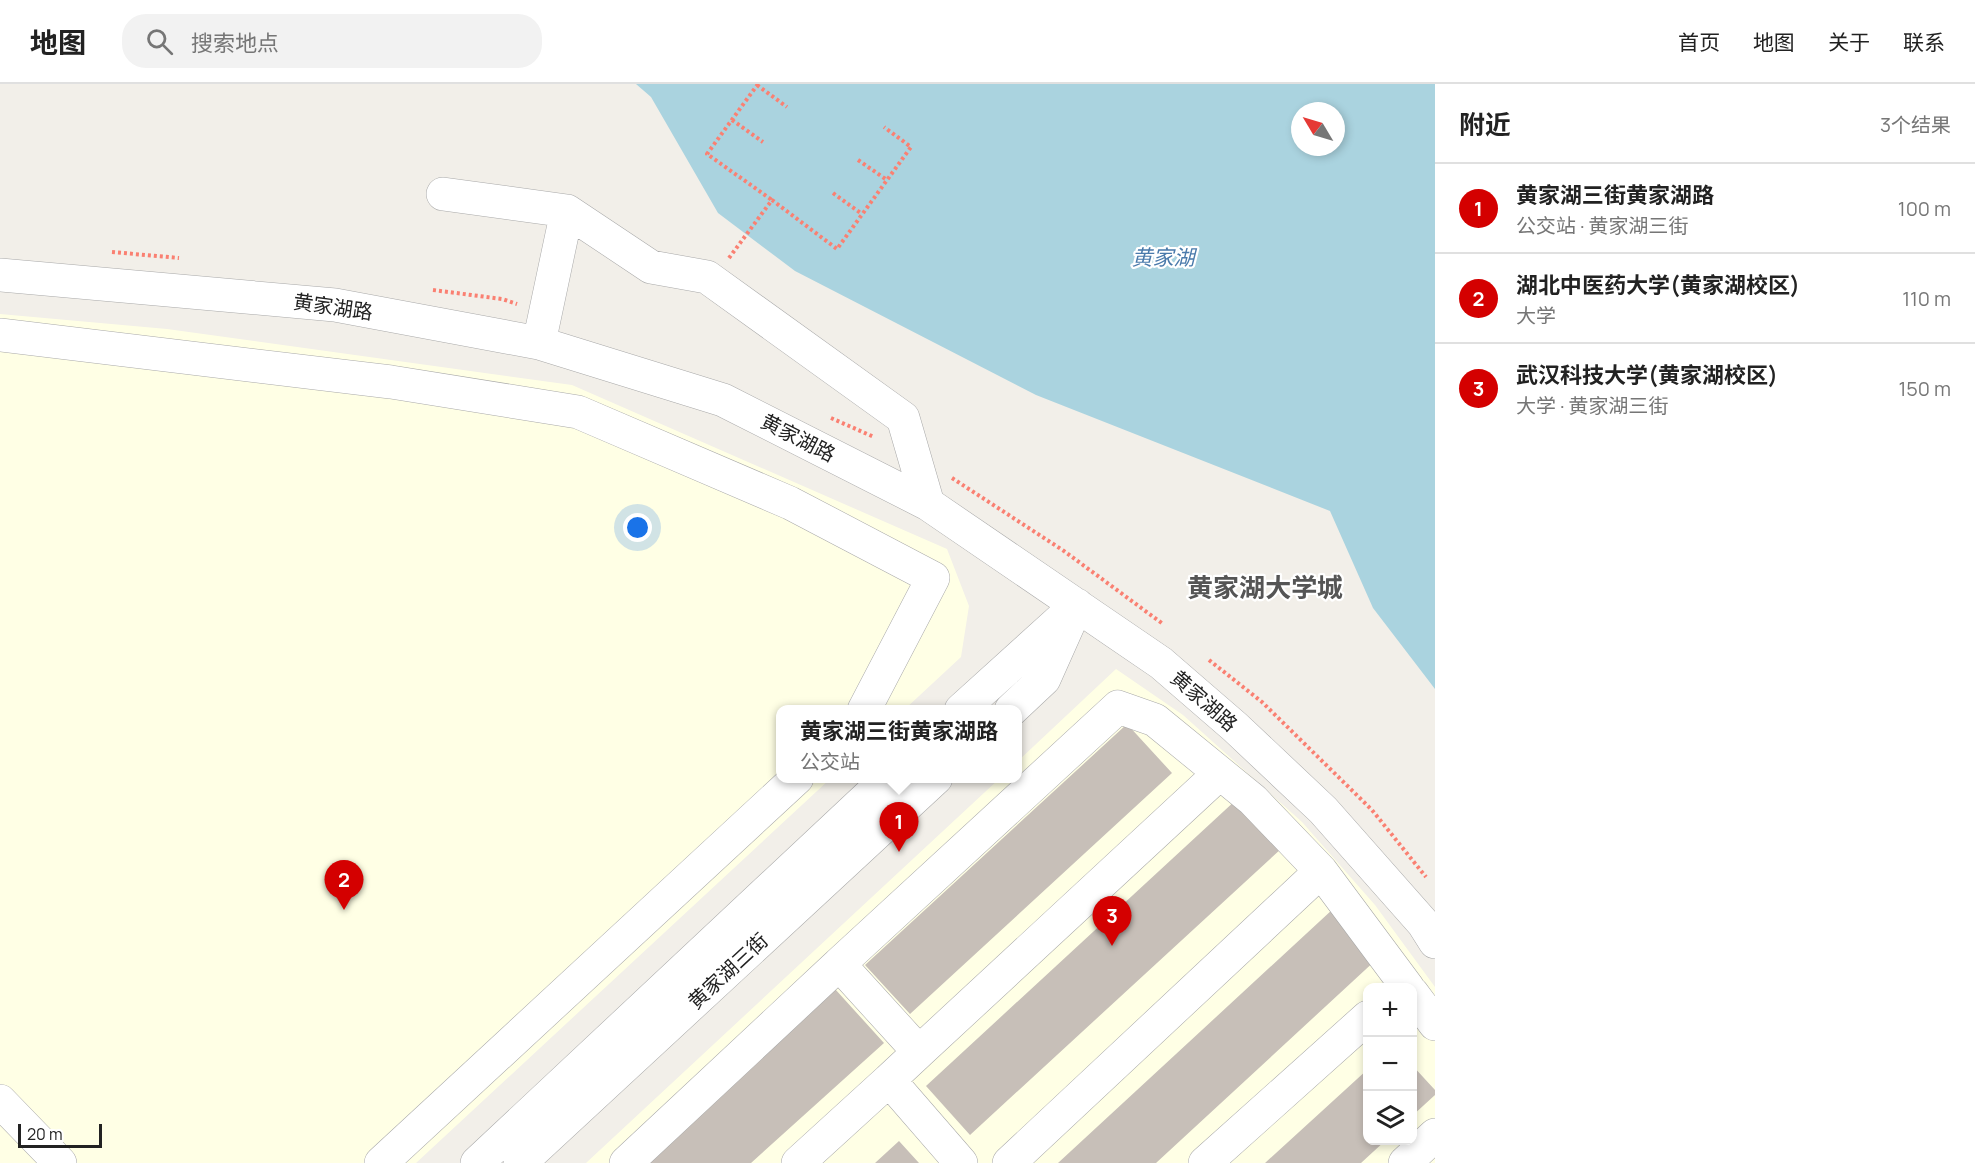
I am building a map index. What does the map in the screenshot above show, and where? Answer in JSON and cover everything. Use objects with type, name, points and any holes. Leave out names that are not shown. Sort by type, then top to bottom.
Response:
[{"type":"street","points":[[443,194],[567,211],[651,267],[707,276],[903,418],[928,504]]},
{"type":"street","points":[[539,343],[567,211]]},
{"type":"street","name":"黄家湖路","points":[[0,275],[335,305],[539,343],[723,400],[928,504],[1161,663],[1235,728],[1338,827],[1422,923],[1435,942]]},
{"type":"street","points":[[0,335],[391,382],[578,412],[780,499],[933,578],[867,705]]},
{"type":"street","points":[[966,705],[1077,604]]},
{"type":"street","points":[[1016,705],[1044,679],[1077,604]]},
{"type":"street","points":[[626,1163],[1118,707],[1155,720],[1254,801],[1321,871],[1403,983]]},
{"type":"street","points":[[798,1163],[1220,773]]},
{"type":"street","points":[[381,1163],[792,783]]},
{"type":"street","name":"黄家湖三街","points":[[477,1163],[883,783]]},
{"type":"street","name":"黄家湖三街","points":[[520,1163],[931,783]]},
{"type":"street","points":[[1009,1163],[1321,871]]},
{"type":"street","points":[[839,964],[919,1052]]},
{"type":"street","points":[[1417,1001],[1435,1024]]},
{"type":"street","points":[[1205,1163],[1363,1021]]},
{"type":"street","points":[[889,1080],[961,1163]]},
{"type":"street","points":[[0,1101],[60,1163]]},
{"type":"street","points":[[1405,1163],[1435,1135]]},
{"type":"path","points":[[787,107],[757,84],[707,154],[837,249],[911,147],[884,127]]},
{"type":"path","points":[[732,120],[763,142]]},
{"type":"path","points":[[858,160],[887,180]]},
{"type":"path","points":[[833,193],[862,214]]},
{"type":"path","points":[[713,281],[772,200]]},
{"type":"shaded area","points":[[0,314],[167,329],[572,385],[947,549],[969,606],[961,657],[909,705],[776,705],[776,783],[826,783],[416,1163],[0,1163]]},
{"type":"shaded area","points":[[1116,669],[1183,715],[1302,822],[1375,905],[1435,987],[1435,1163],[586,1163],[995,783],[1022,783],[1022,757]]},
{"type":"water","name":"黄家湖","points":[[636,84],[1435,84],[1435,689],[1373,608],[1330,511],[1036,395],[795,271],[718,213],[651,97]]},
{"type":"building","points":[[1127,724],[1172,773],[910,1014],[865,965]]},
{"type":"building","points":[[1237,799],[1282,848],[970,1135],[926,1086]]},
{"type":"building","points":[[1333,909],[1378,958],[1156,1163],[1058,1163]]},
{"type":"building","points":[[835,989],[884,1043],[751,1163],[650,1163]]},
{"type":"building","points":[[1417,1070],[1435,1090],[1435,1095],[1417,1111]]},
{"type":"building","points":[[1363,1074],[1363,1145],[1381,1145],[1361,1163],[1265,1163]]},
{"type":"building","points":[[899,1141],[919,1163],[875,1163]]},
{"type":"place","name":"黄家湖三街黄家湖路","points":[[899,852]]},
{"type":"place","name":"湖北中医药大学(黄家湖校区)","points":[[344,910]]},
{"type":"place","name":"武汉科技大学(黄家湖校区)","points":[[1112,946]]},
{"type":"district","name":"黄家湖大学城","points":[[1265,588]]}]
